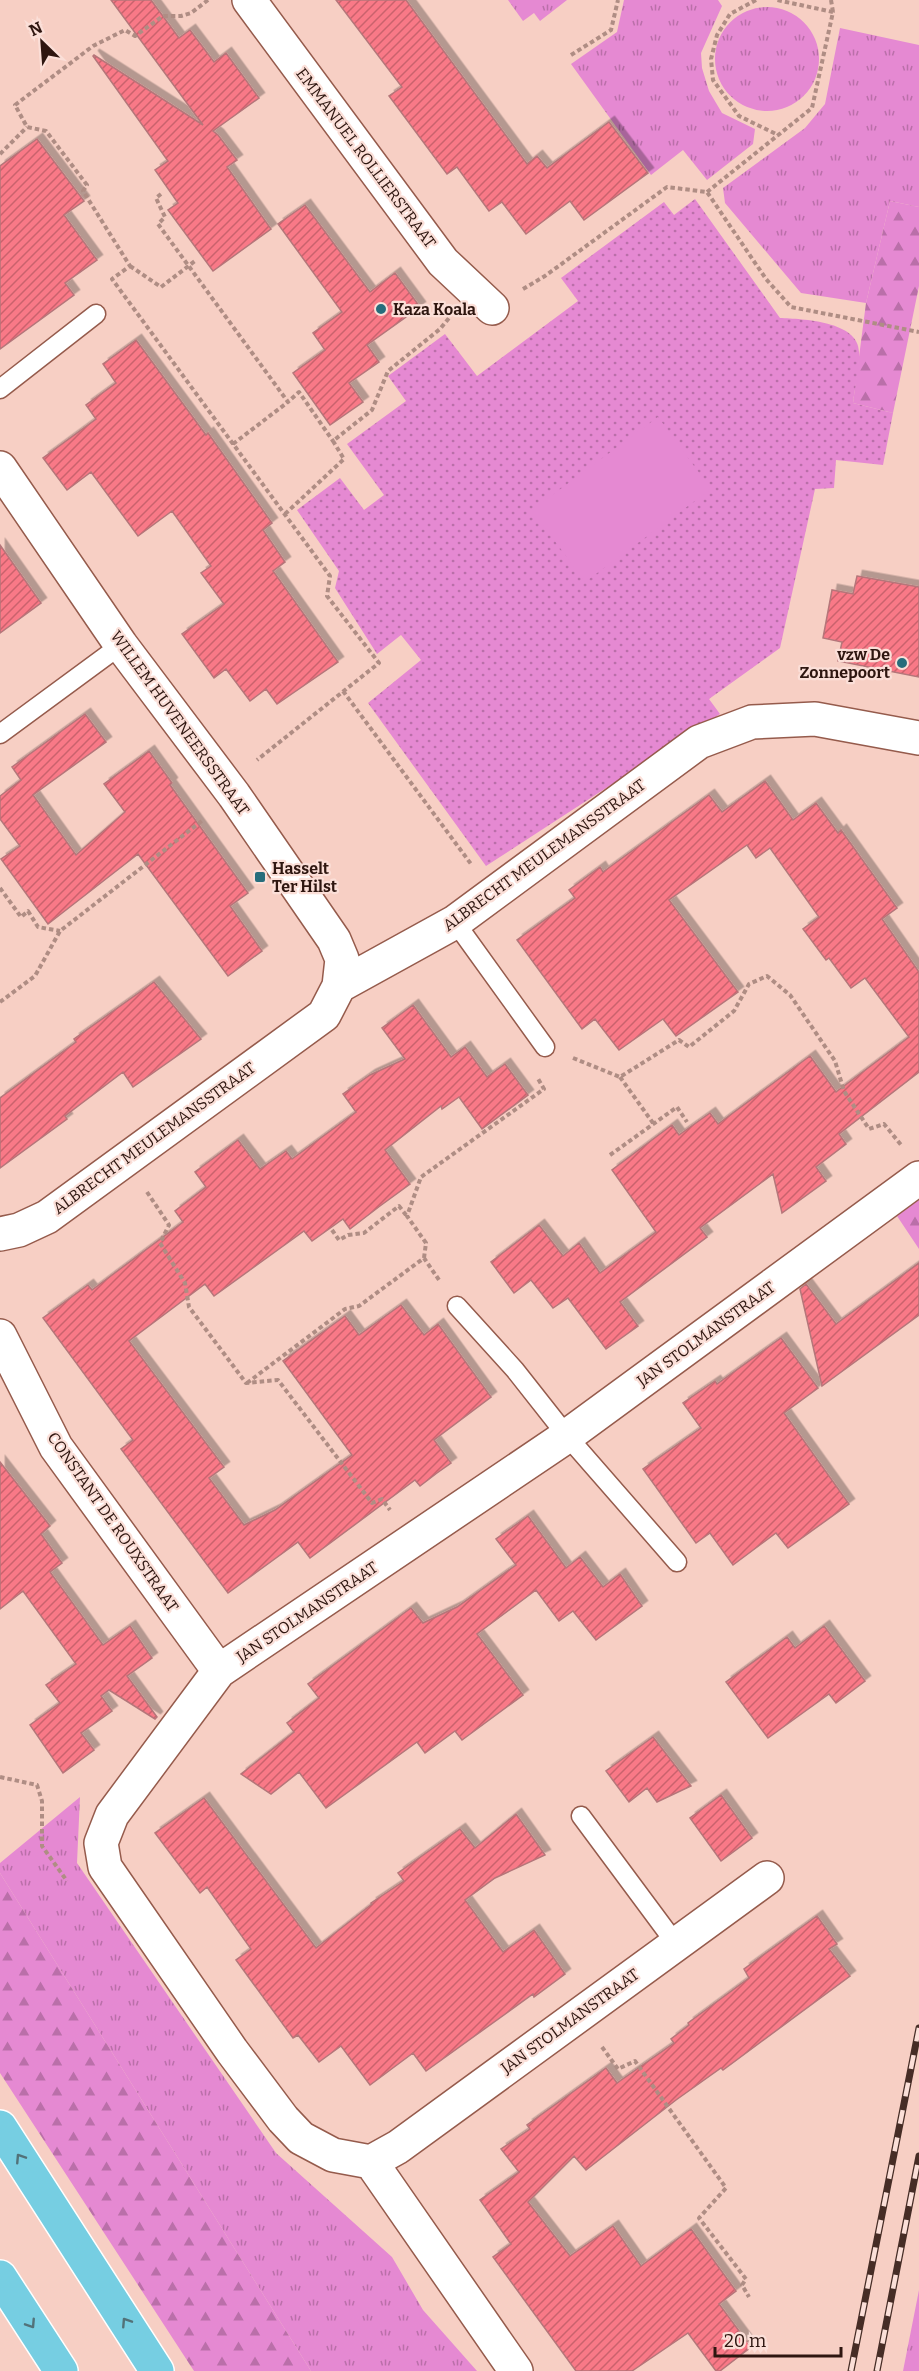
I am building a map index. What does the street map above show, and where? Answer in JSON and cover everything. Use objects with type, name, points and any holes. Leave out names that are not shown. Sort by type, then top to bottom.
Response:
[{"type":"highway","points":[[0,2127],[157,2371]]},
{"type":"highway","points":[[0,2277],[61,2371]]},
{"type":"street","name":"EMMANUEL ROLLIERSTRAAT","points":[[249,0],[443,262],[482,300]]},
{"type":"street","name":"WILLEM HUVENEERSSTRAAT","points":[[0,468],[122,645],[230,790],[334,940],[342,959],[339,986]]},
{"type":"street","name":"ALBRECHT MEULEMANSSTRAAT","points":[[0,1234],[19,1230],[47,1217],[324,1015],[339,986],[455,922],[699,742],[753,722],[815,719],[919,738]]},
{"type":"street","name":"JAN STOLMANSTRAAT","points":[[766,1878],[398,2147],[371,2162],[333,2155],[301,2138],[283,2119],[232,2051],[105,1867],[101,1843],[112,1815],[219,1671],[567,1436],[912,1164]]},
{"type":"street","name":"CONSTANT DE ROUXSTRAAT","points":[[0,1336],[56,1447],[219,1671]]},
{"type":"street","points":[[371,2162],[516,2371]]},
{"type":"lane","points":[[0,390],[96,314]]},
{"type":"lane","points":[[0,734],[122,645]]},
{"type":"lane","points":[[455,922],[545,1047]]},
{"type":"lane","points":[[457,1306],[516,1370],[567,1436],[677,1562]]},
{"type":"lane","points":[[581,1816],[676,1944]]},
{"type":"path","points":[[195,261],[161,287],[130,266],[82,190],[87,185],[46,131],[27,127],[15,105],[93,46],[125,30],[135,36],[163,16],[181,16],[191,13],[208,0]]},
{"type":"path","points":[[571,55],[610,30],[618,0]]},
{"type":"path","points":[[756,0],[730,14],[717,34],[711,59],[713,80],[740,116],[778,135]]},
{"type":"path","points":[[777,0],[833,12]]},
{"type":"path","points":[[333,441],[372,410],[387,371],[440,328],[482,300],[545,276],[667,187],[707,192],[812,108],[833,12],[831,0]]},
{"type":"path","points":[[0,154],[27,127]]},
{"type":"path","points":[[707,192],[766,279],[791,307],[919,332]]},
{"type":"path","points":[[161,194],[156,198],[165,217],[158,224],[288,402]]},
{"type":"path","points":[[0,1002],[35,976],[60,931],[379,663],[327,596],[330,576],[112,279],[130,266]]},
{"type":"path","points":[[233,444],[299,392],[344,459],[285,514]]},
{"type":"path","points":[[343,691],[493,894]]},
{"type":"path","points":[[0,888],[21,917],[28,911],[38,927],[60,931]]},
{"type":"path","points":[[620,1077],[679,1040],[689,1047],[734,1011],[749,984],[767,976],[790,995],[835,1061],[844,1091],[869,1129],[885,1124],[912,1164]]},
{"type":"path","points":[[407,1216],[421,1177],[544,1089],[530,1064],[545,1047],[620,1077],[653,1123]]},
{"type":"path","points":[[610,1155],[676,1107],[687,1122]]},
{"type":"path","points":[[125,1160],[169,1225],[160,1243],[184,1283],[189,1307],[246,1383]]},
{"type":"path","points":[[332,1230],[339,1240],[348,1235],[364,1233],[399,1206],[426,1243],[424,1258],[457,1306]]},
{"type":"path","points":[[246,1383],[345,1309],[359,1306],[424,1258]]},
{"type":"path","points":[[246,1383],[278,1380],[372,1503],[382,1499],[412,1542]]},
{"type":"path","points":[[578,2016],[618,2069],[636,2061],[726,2188],[699,2218],[746,2279],[742,2284],[749,2296]]},
{"type":"green space","points":[[508,0],[567,0],[540,21],[534,13],[523,21]]},
{"type":"green space","points":[[624,0],[718,0],[722,6],[701,53],[702,68],[709,91],[722,113],[755,129],[753,144],[707,180],[683,150],[651,175],[571,64],[617,32]]},
{"type":"green space","points":[[767,7],[787,11],[804,22],[815,39],[819,59],[815,79],[804,96],[787,107],[767,111],[747,107],[730,96],[719,79],[715,59],[719,39],[730,22],[747,11]]},
{"type":"green space","points":[[840,28],[919,45],[919,207],[890,201],[866,303],[801,293],[725,203],[723,188],[805,128],[825,104]]},
{"type":"green space","points":[[695,199],[780,318],[828,324],[850,334],[857,342],[859,364],[853,403],[893,413],[883,465],[836,460],[834,488],[815,489],[780,648],[709,699],[720,714],[486,866],[368,703],[421,660],[401,635],[377,654],[335,588],[339,571],[297,510],[340,478],[364,510],[384,495],[347,444],[406,401],[388,376],[445,334],[477,376],[578,301],[561,278],[664,202],[674,215]]},
{"type":"green space","points":[[890,201],[919,207],[919,286],[893,413],[853,403],[866,303]]},
{"type":"green space","points":[[658,417],[711,489],[585,582],[532,510]]},
{"type":"green space","points":[[919,1200],[919,1249],[897,1216]]},
{"type":"green space","points":[[80,1797],[77,1863],[276,2153],[392,2257],[423,2310],[477,2371],[311,2371],[0,1873],[0,1863]]},
{"type":"green space","points":[[0,1873],[311,2371],[194,2371],[0,2073]]},
{"type":"green space","points":[[919,2290],[919,2371],[903,2371]]},
{"type":"building","points":[[111,0],[151,0],[179,38],[190,30],[214,62],[226,53],[259,98],[213,131],[237,160],[227,167],[271,229],[213,271],[168,210],[178,203],[155,170],[168,161],[93,56],[203,125]]},
{"type":"building","points":[[336,0],[406,0],[527,164],[537,156],[547,168],[609,122],[648,173],[584,220],[570,201],[526,234],[502,202],[489,211],[457,167],[447,174],[389,96],[402,87]]},
{"type":"building","points":[[37,139],[84,201],[64,215],[97,260],[65,283],[74,295],[0,349],[0,166]]},
{"type":"building","points":[[305,205],[370,292],[395,273],[420,307],[367,345],[379,362],[349,383],[363,402],[330,425],[293,373],[325,350],[313,333],[342,312],[278,224]]},
{"type":"building","points":[[136,340],[206,435],[208,433],[272,523],[263,530],[285,562],[273,571],[338,662],[277,704],[266,689],[250,701],[226,669],[214,678],[182,634],[224,604],[201,573],[211,566],[172,511],[138,536],[91,472],[67,490],[43,458],[96,419],[86,405],[116,383],[103,364]]},
{"type":"building","points":[[0,545],[41,603],[0,633]]},
{"type":"building","points":[[857,576],[919,587],[919,677],[838,661],[842,642],[823,638],[832,590],[853,594]]},
{"type":"building","points":[[85,714],[106,742],[33,795],[76,855],[125,812],[104,784],[149,751],[172,783],[170,785],[248,893],[230,906],[262,951],[228,976],[138,854],[48,924],[1,859],[20,846],[0,819],[0,796],[21,780],[12,767]]},
{"type":"building","points":[[765,781],[793,820],[816,803],[838,833],[841,830],[897,908],[882,919],[919,972],[919,1072],[839,1134],[846,1144],[816,1167],[826,1181],[782,1213],[773,1174],[700,1228],[707,1237],[620,1302],[638,1326],[606,1349],[568,1298],[553,1308],[531,1280],[514,1293],[491,1262],[539,1225],[563,1256],[579,1243],[600,1273],[656,1232],[612,1170],[672,1125],[679,1135],[710,1113],[718,1124],[810,1056],[836,1092],[909,1037],[865,978],[851,988],[829,958],[826,960],[803,929],[819,917],[770,848],[756,858],[747,845],[669,900],[738,992],[676,1036],[663,1019],[619,1050],[595,1019],[582,1029],[517,940],[575,898],[569,890],[600,867],[603,872],[709,795],[722,812]]},
{"type":"building","points":[[154,982],[201,1039],[133,1087],[123,1072],[65,1116],[67,1119],[0,1168],[0,1098],[76,1042],[74,1039]]},
{"type":"building","points":[[413,1005],[451,1057],[465,1047],[487,1077],[505,1064],[528,1095],[482,1129],[459,1097],[442,1109],[441,1106],[385,1150],[410,1184],[350,1229],[343,1219],[312,1241],[304,1231],[214,1296],[205,1284],[129,1341],[224,1467],[209,1478],[244,1525],[275,1510],[352,1455],[283,1361],[345,1316],[359,1335],[401,1305],[424,1335],[438,1324],[491,1397],[434,1440],[451,1463],[420,1486],[415,1480],[310,1558],[298,1542],[228,1593],[121,1449],[133,1440],[43,1318],[88,1285],[92,1290],[183,1222],[175,1211],[206,1187],[195,1172],[238,1140],[260,1169],[286,1151],[292,1159],[356,1112],[343,1094],[370,1075],[405,1059],[382,1028]]},
{"type":"building","points":[[919,1263],[919,1315],[822,1386],[800,1289],[806,1284],[836,1324]]},
{"type":"building","points":[[781,1338],[818,1388],[784,1413],[849,1504],[788,1548],[776,1533],[733,1565],[710,1533],[696,1543],[643,1469],[701,1428],[683,1403],[715,1381],[717,1384]]},
{"type":"building","points":[[0,1462],[50,1526],[41,1534],[62,1563],[50,1572],[103,1645],[130,1626],[152,1658],[127,1676],[157,1717],[155,1719],[109,1690],[101,1696],[112,1711],[81,1733],[94,1750],[63,1773],[30,1725],[60,1703],[46,1685],[76,1664],[23,1591],[0,1609]]},
{"type":"building","points":[[528,1516],[566,1568],[580,1557],[603,1587],[620,1574],[642,1606],[596,1640],[573,1611],[559,1621],[536,1590],[477,1634],[523,1695],[462,1740],[455,1731],[425,1753],[417,1742],[326,1808],[299,1772],[271,1794],[241,1774],[294,1732],[287,1723],[319,1698],[308,1684],[411,1608],[423,1623],[457,1607],[516,1565],[496,1539]]},
{"type":"building","points":[[824,1626],[865,1681],[836,1703],[829,1694],[768,1738],[726,1682],[787,1637],[795,1648]]},
{"type":"building","points":[[653,1737],[691,1786],[657,1802],[647,1788],[629,1802],[606,1771]]},
{"type":"building","points":[[721,1795],[752,1838],[721,1861],[690,1818]]},
{"type":"building","points":[[204,1798],[316,1948],[371,1903],[404,1881],[398,1873],[460,1829],[475,1848],[516,1814],[545,1855],[495,1878],[465,1900],[503,1952],[534,1930],[565,1974],[534,1997],[533,1994],[426,2071],[413,2053],[370,2085],[341,2046],[319,2062],[298,2035],[293,2038],[236,1960],[251,1949],[207,1887],[200,1893],[155,1833]]},
{"type":"building","points":[[817,1916],[837,1944],[829,1949],[850,1976],[723,2070],[721,2068],[676,2100],[586,2170],[574,2156],[528,2202],[570,2256],[613,2226],[641,2266],[691,2229],[736,2291],[719,2304],[751,2347],[720,2371],[716,2371],[688,2333],[632,2371],[576,2371],[493,2257],[511,2244],[480,2200],[519,2172],[501,2149],[530,2129],[527,2125],[606,2068],[617,2083],[674,2043],[671,2039],[689,2025],[688,2023],[749,1978],[744,1969]]},
{"type":"railway","points":[[851,2371],[919,2028]]},
{"type":"railway","points":[[877,2371],[919,2156]]},
{"type":"place","name":"Kaza Koala","points":[[381,309]]},
{"type":"place","name":"vzw De Zonnepoort","points":[[902,663]]},
{"type":"place","name":"Hasselt Ter Hilst","points":[[260,877]]}]
